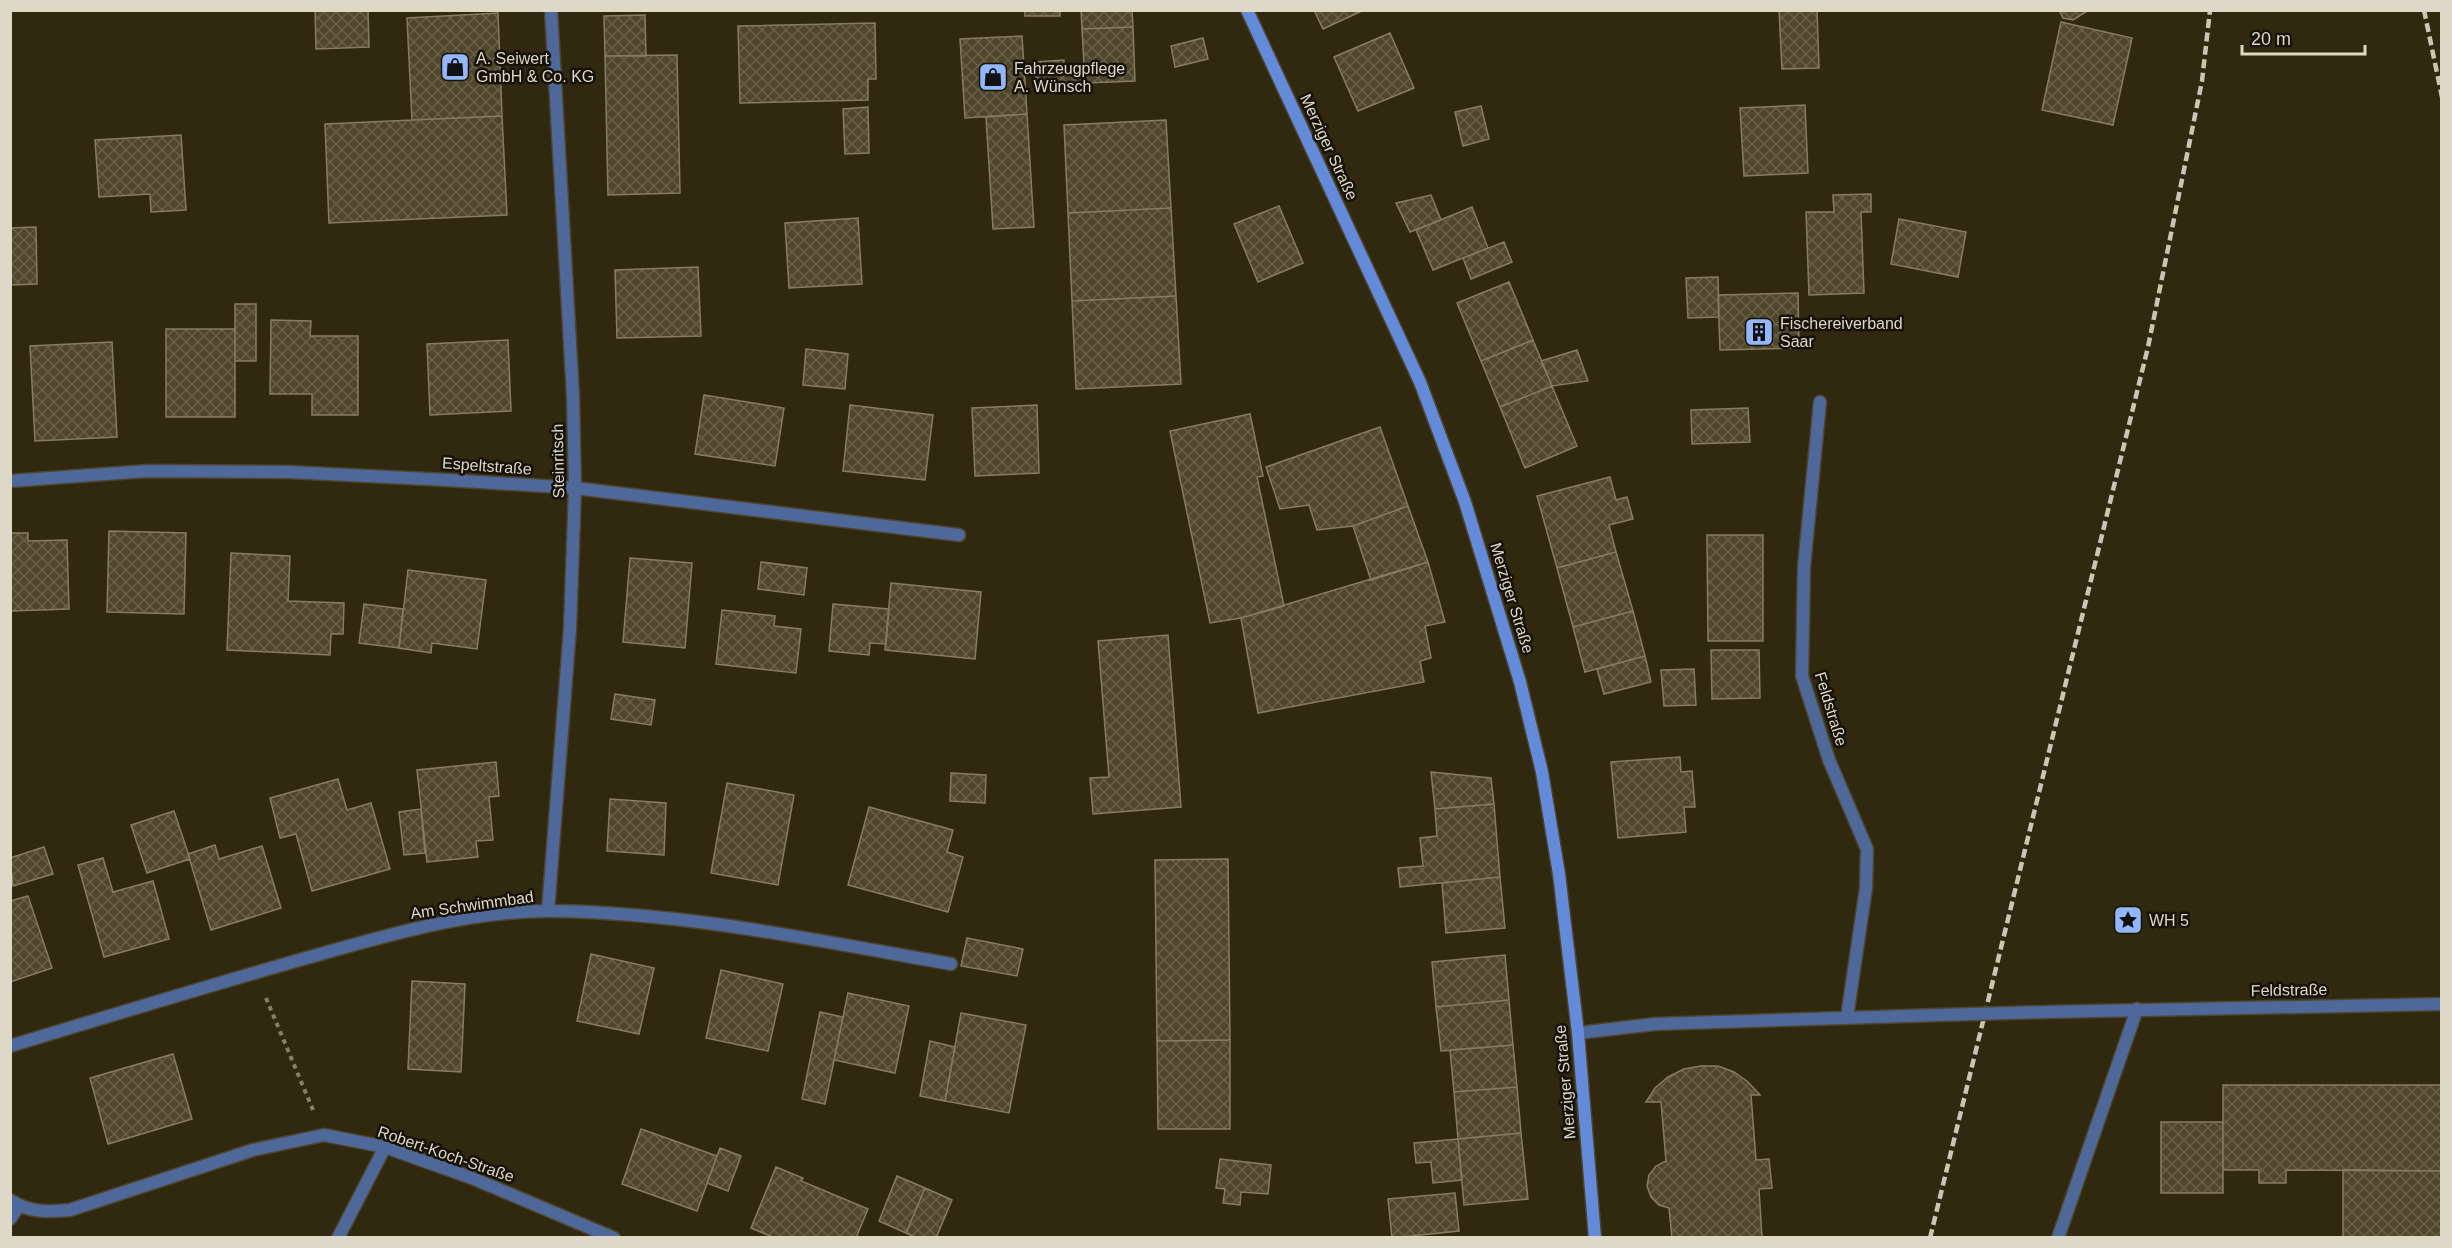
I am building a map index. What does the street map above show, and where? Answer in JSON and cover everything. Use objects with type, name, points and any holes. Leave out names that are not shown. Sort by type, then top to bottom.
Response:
[{"type":"main road","name":"Merziger Straße","points":[[1247,10],[1420,382],[1465,502],[1520,682],[1542,772],[1559,874],[1578,1033],[1595,1238]]},
{"type":"street","name":"Steinritsch","points":[[548,911],[570,628],[575,488],[573,396],[551,10]]},
{"type":"street","name":"Feldstraße","points":[[1820,402],[1804,567],[1802,676],[1829,760],[1867,849],[1866,888],[1847,1017]]},
{"type":"street","name":"Espeltstraße","points":[[10,481],[147,471],[278,472],[575,488],[959,535]]},
{"type":"street","name":"Am Schwimmbad","points":[[10,1046],[255,972],[423,926],[548,911],[666,920],[802,938],[951,964]]},
{"type":"street","name":"Feldstraße","points":[[1578,1033],[1655,1024],[1847,1017],[2442,1004]]},
{"type":"street","points":[[2058,1238],[2137,1009]]},
{"type":"street","name":"Robert-Koch-Straße","points":[[15,1203],[44,1212],[70,1210],[253,1150],[324,1135],[386,1147],[472,1178],[614,1238]]},
{"type":"street","points":[[338,1238],[386,1147]]},
{"type":"street","points":[[10,1219],[15,1203]]},
{"type":"path","points":[[255,972],[324,1135]]},
{"type":"building","points":[[315,10],[368,10],[369,47],[316,49]]},
{"type":"building","points":[[1025,10],[1060,10],[1060,16],[1025,16]]},
{"type":"building","points":[[1081,10],[1132,10],[1133,27],[1082,29]]},
{"type":"building","points":[[1314,10],[1364,10],[1323,29]]},
{"type":"building","points":[[1779,10],[1817,10],[1819,68],[1782,69]]},
{"type":"building","points":[[2059,10],[2089,10],[2073,20],[2063,18]]},
{"type":"building","name":"A. Seiwert GmbH & Co. KG","points":[[498,13],[502,116],[412,120],[407,18]]},
{"type":"building","points":[[645,15],[646,56],[605,56],[604,16]]},
{"type":"building","points":[[2061,22],[2132,38],[2113,125],[2042,110]]},
{"type":"building","points":[[875,23],[876,79],[868,79],[868,100],[740,103],[738,26]]},
{"type":"building","points":[[1133,27],[1135,81],[1085,83],[1082,29]]},
{"type":"building","points":[[1390,33],[1414,88],[1358,111],[1334,57]]},
{"type":"building","name":"Fahrzeugpflege A. Wünsch","points":[[1022,36],[1027,114],[965,118],[960,39]]},
{"type":"building","points":[[1203,38],[1208,59],[1175,67],[1171,46]]},
{"type":"building","points":[[677,55],[680,193],[608,195],[605,56]]},
{"type":"building","points":[[1064,60],[1064,68],[1084,67],[1085,83],[1036,86],[1035,62]]},
{"type":"building","points":[[1805,105],[1808,173],[1744,176],[1740,108]]},
{"type":"building","points":[[1481,106],[1489,139],[1463,146],[1455,112]]},
{"type":"building","points":[[868,107],[869,153],[845,154],[843,109]]},
{"type":"building","points":[[1027,114],[1034,227],[993,229],[986,117]]},
{"type":"building","points":[[502,116],[507,215],[329,223],[325,124]]},
{"type":"building","points":[[1166,120],[1171,208],[1068,213],[1064,125]]},
{"type":"building","points":[[181,135],[186,210],[151,212],[150,194],[99,197],[95,140]]},
{"type":"building","points":[[1871,194],[1871,212],[1861,212],[1864,293],[1809,295],[1806,212],[1834,212],[1833,195]]},
{"type":"building","points":[[1431,195],[1441,220],[1410,232],[1396,203]]},
{"type":"building","points":[[1279,206],[1303,263],[1258,282],[1234,224]]},
{"type":"building","points":[[1472,207],[1488,248],[1433,270],[1416,230]]},
{"type":"building","points":[[1171,208],[1176,296],[1072,301],[1068,213]]},
{"type":"building","points":[[858,218],[862,284],[789,288],[785,223]]},
{"type":"building","points":[[1899,219],[1966,232],[1958,277],[1891,264]]},
{"type":"building","points":[[36,227],[37,284],[10,285],[10,228]]},
{"type":"building","points":[[1504,242],[1512,262],[1471,279],[1463,258]]},
{"type":"building","points":[[698,267],[701,336],[617,338],[615,270]]},
{"type":"building","points":[[1718,277],[1719,317],[1688,318],[1686,278]]},
{"type":"building","points":[[1509,282],[1533,340],[1481,361],[1457,303]]},
{"type":"building","name":"Fischereiverband Saar","points":[[1798,293],[1799,348],[1720,350],[1718,295]]},
{"type":"building","points":[[1176,296],[1181,384],[1076,389],[1072,301]]},
{"type":"building","points":[[235,304],[256,304],[256,361],[235,361]]},
{"type":"building","points":[[271,320],[311,321],[310,336],[358,336],[358,415],[312,415],[312,394],[270,394]]},
{"type":"building","points":[[166,329],[235,329],[235,417],[166,417]]},
{"type":"building","points":[[508,340],[511,411],[430,415],[427,344]]},
{"type":"building","points":[[1533,340],[1552,386],[1500,407],[1481,361]]},
{"type":"building","points":[[112,342],[117,437],[35,441],[30,346]]},
{"type":"building","points":[[806,349],[848,354],[845,389],[803,385]]},
{"type":"building","points":[[1577,350],[1588,381],[1552,386],[1541,361]]},
{"type":"building","points":[[1552,386],[1577,446],[1525,468],[1500,407]]},
{"type":"building","points":[[704,395],[784,408],[775,466],[695,454]]},
{"type":"building","points":[[850,405],[933,415],[925,480],[843,471]]},
{"type":"building","points":[[1037,405],[1039,473],[975,476],[972,408]]},
{"type":"building","points":[[1748,408],[1750,442],[1692,444],[1691,410]]},
{"type":"building","points":[[1250,414],[1263,476],[1257,477],[1284,606],[1241,618],[1210,623],[1170,431]]},
{"type":"building","points":[[1380,427],[1408,506],[1353,526],[1317,530],[1309,505],[1280,509],[1266,467]]},
{"type":"building","points":[[1610,477],[1616,500],[1627,497],[1633,519],[1609,525],[1616,552],[1557,568],[1537,496]]},
{"type":"building","points":[[1408,506],[1428,562],[1371,580],[1353,526]]},
{"type":"building","points":[[109,531],[186,533],[184,614],[107,612]]},
{"type":"building","points":[[10,533],[28,533],[28,541],[67,540],[69,609],[10,611]]},
{"type":"building","points":[[1707,535],[1763,535],[1763,641],[1708,641]]},
{"type":"building","points":[[1616,552],[1633,611],[1573,627],[1557,568]]},
{"type":"building","points":[[231,553],[290,556],[288,601],[344,603],[343,634],[331,634],[330,655],[227,650]]},
{"type":"building","points":[[630,558],[692,563],[685,648],[623,642]]},
{"type":"building","points":[[761,562],[807,568],[804,595],[758,589]]},
{"type":"building","points":[[1428,562],[1445,622],[1425,626],[1431,658],[1420,661],[1424,682],[1258,713],[1241,618]]},
{"type":"building","points":[[408,570],[486,580],[477,649],[432,643],[431,653],[399,648]]},
{"type":"building","points":[[891,583],[981,592],[975,659],[885,650]]},
{"type":"building","points":[[364,604],[403,609],[399,648],[359,643]]},
{"type":"building","points":[[833,604],[889,609],[886,644],[870,643],[869,655],[829,651]]},
{"type":"building","points":[[722,610],[775,616],[774,626],[801,629],[796,673],[716,664]]},
{"type":"building","points":[[1633,611],[1645,656],[1585,672],[1573,627]]},
{"type":"building","points":[[1168,635],[1181,807],[1093,814],[1090,778],[1109,777],[1098,641]]},
{"type":"building","points":[[1711,650],[1759,650],[1760,698],[1712,699]]},
{"type":"building","points":[[1645,656],[1651,682],[1604,694],[1597,669]]},
{"type":"building","points":[[1694,669],[1696,705],[1664,706],[1661,670]]},
{"type":"building","points":[[615,694],[655,700],[651,725],[611,719]]},
{"type":"building","points":[[1680,757],[1681,772],[1692,771],[1695,807],[1684,807],[1686,832],[1618,838],[1611,762]]},
{"type":"building","points":[[496,762],[499,796],[489,797],[493,840],[476,841],[478,857],[427,862],[417,770]]},
{"type":"building","points":[[1431,772],[1491,778],[1494,804],[1435,809]]},
{"type":"building","points":[[951,773],[986,775],[985,803],[950,801]]},
{"type":"building","points":[[338,779],[347,810],[371,803],[390,869],[312,891],[296,834],[280,838],[270,798]]},
{"type":"building","points":[[727,783],[794,795],[778,885],[711,873]]},
{"type":"building","points":[[610,799],[666,803],[664,855],[607,851]]},
{"type":"building","points":[[1494,804],[1500,877],[1400,887],[1398,868],[1423,866],[1420,838],[1437,836],[1435,809]]},
{"type":"building","points":[[869,807],[953,830],[947,852],[963,857],[948,912],[848,885]]},
{"type":"building","points":[[421,809],[425,853],[404,855],[399,812]]},
{"type":"building","points":[[174,811],[190,859],[147,873],[131,825]]},
{"type":"building","points":[[215,845],[219,859],[262,846],[281,908],[211,930],[188,854]]},
{"type":"building","points":[[44,847],[53,874],[13,886],[10,858]]},
{"type":"building","points":[[103,858],[113,892],[153,881],[169,939],[104,957],[78,865]]},
{"type":"building","points":[[1228,859],[1230,1040],[1157,1041],[1155,860]]},
{"type":"building","points":[[1500,877],[1505,928],[1446,933],[1442,883]]},
{"type":"building","points":[[28,896],[52,968],[10,982],[10,901]]},
{"type":"building","points":[[967,938],[1023,949],[1017,976],[961,966]]},
{"type":"building","points":[[591,954],[654,968],[639,1034],[577,1021]]},
{"type":"building","points":[[1505,955],[1509,1000],[1436,1007],[1432,962]]},
{"type":"building","points":[[721,970],[783,984],[768,1051],[706,1038]]},
{"type":"building","points":[[412,981],[465,984],[461,1072],[408,1069]]},
{"type":"building","points":[[848,993],[909,1006],[895,1073],[834,1060]]},
{"type":"building","points":[[1509,1000],[1513,1045],[1441,1051],[1436,1007]]},
{"type":"building","points":[[820,1012],[843,1017],[825,1104],[802,1099]]},
{"type":"building","points":[[961,1013],[1026,1025],[1009,1113],[945,1101]]},
{"type":"building","points":[[1230,1040],[1230,1129],[1158,1129],[1157,1041]]},
{"type":"building","points":[[930,1041],[955,1047],[945,1101],[920,1096]]},
{"type":"building","points":[[1513,1045],[1517,1087],[1454,1092],[1450,1050]]},
{"type":"building","points":[[173,1054],[192,1119],[108,1144],[90,1078]]},
{"type":"building","points":[[1718,1066],[1734,1072],[1760,1095],[1751,1095],[1756,1160],[1769,1159],[1772,1188],[1759,1189],[1762,1238],[1672,1238],[1669,1208],[1659,1205],[1651,1197],[1647,1186],[1649,1175],[1656,1166],[1666,1161],[1661,1102],[1646,1102],[1655,1088],[1668,1077],[1684,1069]]},
{"type":"building","points":[[2223,1085],[2442,1085],[2442,1171],[2286,1170],[2286,1183],[2259,1183],[2259,1170],[2223,1170]]},
{"type":"building","points":[[1517,1087],[1521,1133],[1458,1139],[1454,1092]]},
{"type":"building","points":[[2161,1122],[2223,1122],[2223,1193],[2161,1193]]},
{"type":"building","points":[[641,1129],[717,1156],[697,1211],[622,1184]]},
{"type":"building","points":[[1521,1133],[1528,1199],[1464,1205],[1458,1139]]},
{"type":"building","points":[[1458,1139],[1462,1180],[1433,1183],[1431,1162],[1416,1163],[1414,1143]]},
{"type":"building","points":[[720,1148],[741,1156],[728,1191],[707,1183]]},
{"type":"building","points":[[1220,1159],[1271,1165],[1268,1194],[1241,1192],[1240,1205],[1223,1203],[1225,1189],[1216,1188]]},
{"type":"building","points":[[776,1167],[803,1178],[801,1181],[868,1209],[856,1238],[775,1238],[751,1228]]},
{"type":"building","points":[[2343,1170],[2442,1171],[2442,1238],[2343,1238]]},
{"type":"building","points":[[897,1176],[925,1188],[906,1233],[879,1221]]},
{"type":"building","points":[[925,1188],[952,1200],[936,1238],[917,1238],[906,1233]]},
{"type":"building","points":[[1455,1193],[1459,1231],[1392,1238],[1388,1199]]},
{"type":"railway","points":[[1930,1238],[2148,347],[2202,81],[2210,10]]},
{"type":"railway","points":[[2424,10],[2442,97]]},
{"type":"place","name":"A. Seiwert GmbH & Co. KG","points":[[455,67]]},
{"type":"place","name":"Fahrzeugpflege A. Wünsch","points":[[993,77]]},
{"type":"place","name":"Fischereiverband Saar","points":[[1759,332]]},
{"type":"place","name":"WH 5","points":[[2128,920]]}]
